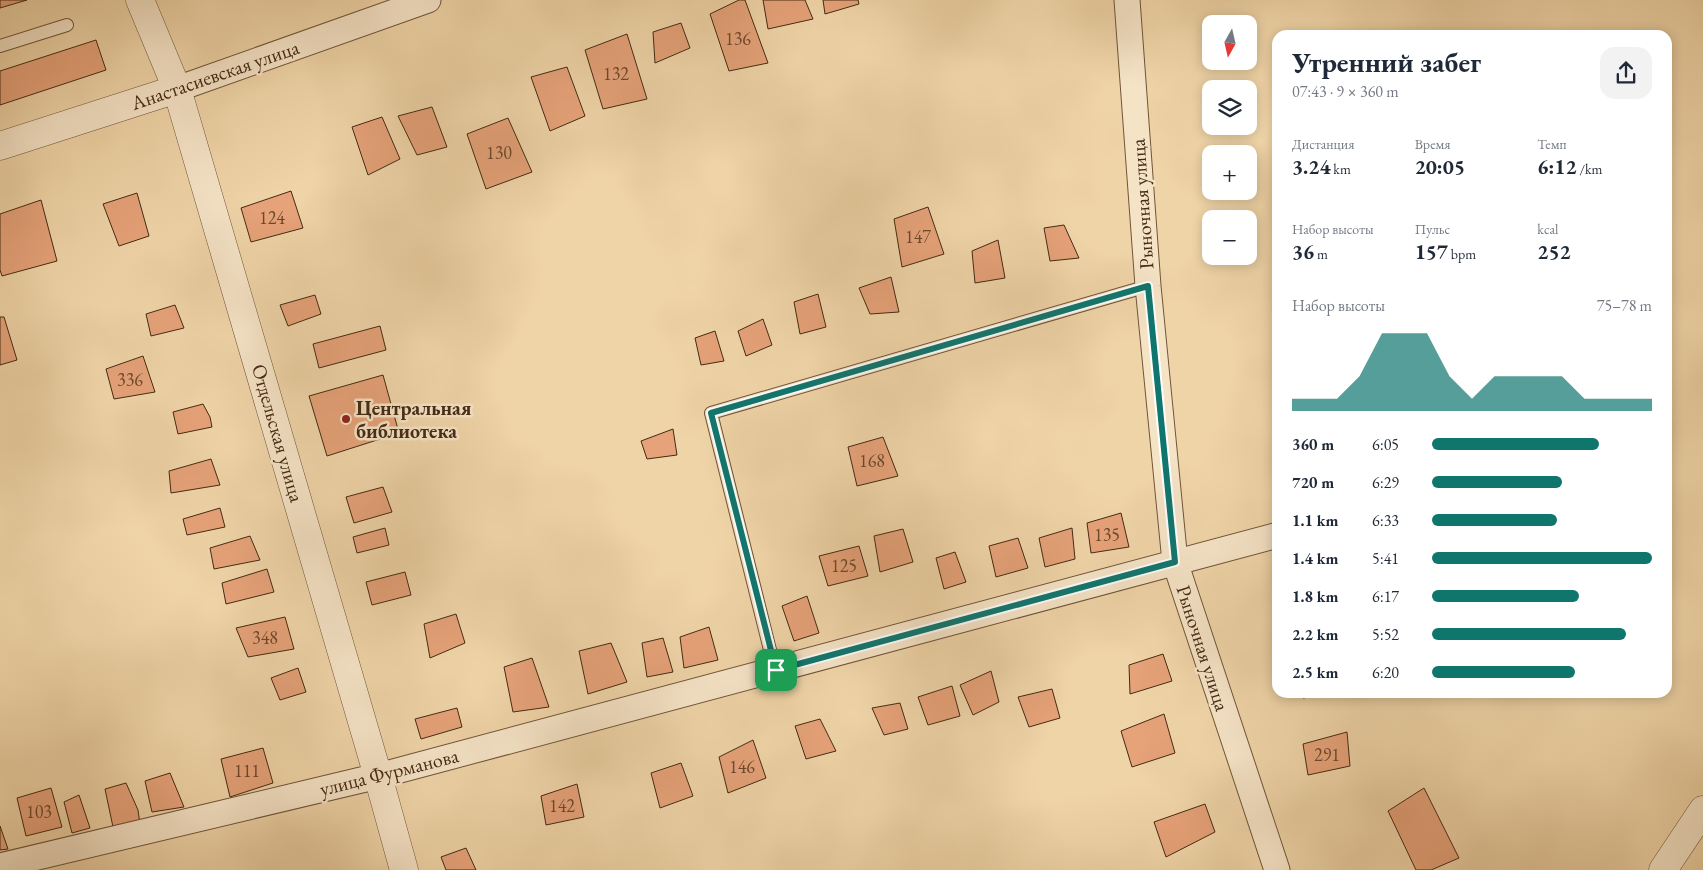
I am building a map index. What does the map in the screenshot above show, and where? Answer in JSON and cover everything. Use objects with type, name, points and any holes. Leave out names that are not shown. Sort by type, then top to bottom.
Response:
[{"type":"street","name":"Отдельская улица","points":[[140,0],[177,89],[404,870]]},
{"type":"street","name":"Анастасиевская улица","points":[[0,146],[177,89],[428,0]]},
{"type":"street","name":"Рыночная улица","points":[[1127,0],[1148,286],[1175,562],[1276,870]]},
{"type":"street","name":"улица Фурманова","points":[[0,866],[378,776],[1272,537]]},
{"type":"street","points":[[1663,870],[1703,810]]},
{"type":"lane","points":[[0,46],[67,25]]},
{"type":"lane","points":[[776,670],[711,413],[1148,286]]},
{"type":"building","points":[[0,0],[27,0],[0,8]]},
{"type":"building","points":[[739,0],[745,0],[768,63],[729,71],[710,14]]},
{"type":"building","points":[[763,0],[805,0],[813,19],[768,29]]},
{"type":"building","points":[[823,0],[858,0],[859,4],[825,14]]},
{"type":"building","points":[[681,23],[690,48],[655,63],[653,32]]},
{"type":"building","points":[[627,34],[647,99],[603,109],[585,50]]},
{"type":"building","points":[[96,40],[106,70],[0,105],[0,71]]},
{"type":"building","points":[[567,67],[585,116],[550,131],[531,77]]},
{"type":"building","points":[[432,107],[447,147],[417,155],[398,116]]},
{"type":"building","points":[[382,117],[400,159],[368,175],[352,127]]},
{"type":"building","points":[[508,118],[532,172],[486,189],[467,134]]},
{"type":"building","points":[[291,191],[303,228],[251,242],[241,208]]},
{"type":"building","points":[[137,193],[149,236],[119,246],[103,204]]},
{"type":"building","points":[[41,200],[57,261],[2,276],[0,270],[0,214]]},
{"type":"building","points":[[928,207],[944,254],[902,267],[894,219]]},
{"type":"building","points":[[1064,225],[1079,258],[1050,261],[1044,228]]},
{"type":"building","points":[[998,240],[1005,278],[975,283],[972,251]]},
{"type":"building","points":[[891,277],[899,312],[870,314],[859,288]]},
{"type":"building","points":[[818,294],[826,327],[800,334],[794,302]]},
{"type":"building","points":[[315,295],[321,314],[288,326],[280,305]]},
{"type":"building","points":[[175,305],[184,328],[151,336],[146,314]]},
{"type":"building","points":[[0,317],[4,317],[17,360],[0,365]]},
{"type":"building","points":[[763,319],[772,345],[746,356],[738,331]]},
{"type":"building","points":[[380,326],[386,350],[319,368],[313,344]]},
{"type":"building","points":[[715,331],[724,361],[701,365],[695,338]]},
{"type":"building","points":[[143,356],[155,392],[114,399],[106,369]]},
{"type":"building","points":[[383,375],[399,433],[327,456],[309,396]]},
{"type":"building","points":[[203,404],[210,417],[212,427],[178,434],[173,412]]},
{"type":"building","points":[[673,429],[677,455],[647,459],[641,441]]},
{"type":"building","points":[[883,437],[898,476],[857,486],[848,447]]},
{"type":"building","points":[[211,459],[220,485],[171,493],[169,471]]},
{"type":"building","points":[[383,487],[392,512],[354,523],[346,497]]},
{"type":"building","points":[[220,508],[225,527],[187,535],[183,519]]},
{"type":"building","points":[[1121,513],[1129,547],[1091,553],[1087,523]]},
{"type":"building","points":[[385,528],[389,545],[357,553],[353,537]]},
{"type":"building","points":[[1072,528],[1075,559],[1045,567],[1039,538]]},
{"type":"building","points":[[903,529],[913,562],[880,572],[874,536]]},
{"type":"building","points":[[250,536],[260,560],[214,569],[210,548]]},
{"type":"building","points":[[1018,538],[1028,568],[996,577],[989,546]]},
{"type":"building","points":[[859,546],[868,576],[828,586],[819,556]]},
{"type":"building","points":[[955,552],[966,582],[944,589],[936,558]]},
{"type":"building","points":[[267,569],[274,592],[226,604],[222,583]]},
{"type":"building","points":[[405,572],[411,595],[372,605],[366,582]]},
{"type":"building","points":[[807,596],[819,633],[794,641],[782,606]]},
{"type":"building","points":[[456,614],[465,643],[430,658],[424,624]]},
{"type":"building","points":[[285,617],[294,649],[248,657],[236,628]]},
{"type":"building","points":[[709,627],[718,660],[684,668],[680,637]]},
{"type":"building","points":[[663,638],[673,672],[647,677],[642,643]]},
{"type":"building","points":[[611,643],[627,682],[588,694],[579,651]]},
{"type":"building","points":[[1163,654],[1172,681],[1130,694],[1129,665]]},
{"type":"building","points":[[532,658],[549,707],[513,712],[504,667]]},
{"type":"building","points":[[298,668],[306,692],[280,700],[271,678]]},
{"type":"building","points":[[991,671],[999,702],[973,715],[960,685]]},
{"type":"building","points":[[952,686],[960,716],[928,725],[918,697]]},
{"type":"building","points":[[1052,689],[1060,718],[1029,727],[1018,697]]},
{"type":"building","points":[[900,703],[908,729],[884,735],[872,708]]},
{"type":"building","points":[[457,708],[462,727],[421,739],[415,719]]},
{"type":"building","points":[[1164,714],[1175,753],[1132,767],[1121,731]]},
{"type":"building","points":[[820,719],[836,751],[806,759],[795,726]]},
{"type":"building","points":[[1347,732],[1350,766],[1308,775],[1303,744]]},
{"type":"building","points":[[753,740],[766,778],[728,793],[719,757]]},
{"type":"building","points":[[263,748],[273,783],[230,797],[221,759]]},
{"type":"building","points":[[681,763],[693,796],[660,808],[651,773]]},
{"type":"building","points":[[170,773],[184,807],[152,812],[145,781]]},
{"type":"building","points":[[126,783],[138,810],[140,824],[113,827],[105,789]]},
{"type":"building","points":[[577,784],[584,817],[546,825],[541,796]]},
{"type":"building","points":[[51,788],[62,827],[26,836],[17,798]]},
{"type":"building","points":[[1424,788],[1459,858],[1431,870],[1416,870],[1388,811]]},
{"type":"building","points":[[79,795],[90,828],[72,833],[64,802]]},
{"type":"building","points":[[1205,804],[1215,832],[1166,857],[1154,822]]},
{"type":"building","points":[[0,826],[8,849],[0,850]]},
{"type":"building","points":[[466,848],[476,870],[446,870],[441,857]]},
{"type":"place","name":"Центральная библиотека","points":[[346,419]]},
{"type":"route","points":[[1148,286],[1175,562],[776,670],[711,413],[1148,286]]}]
